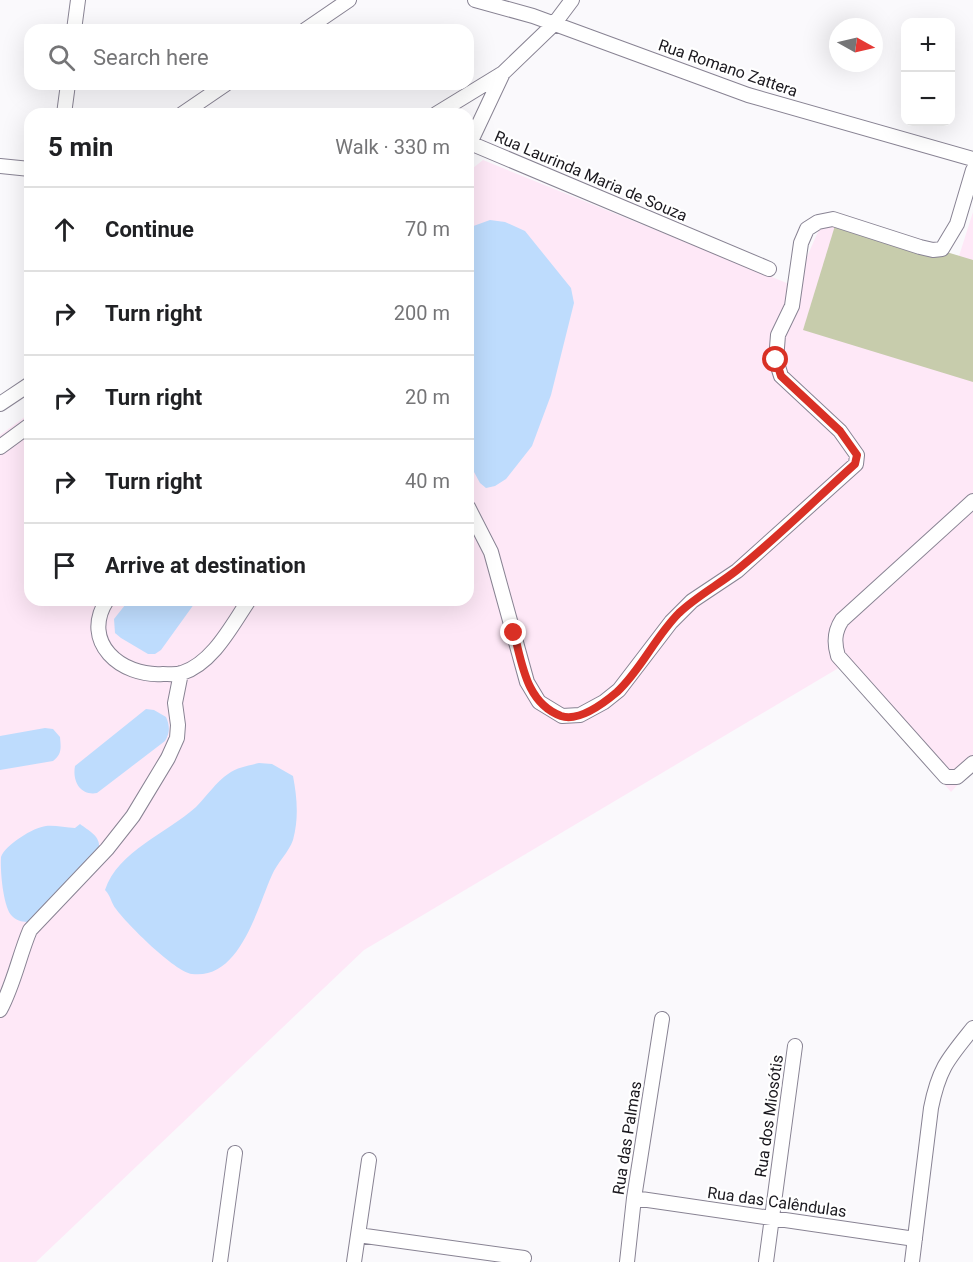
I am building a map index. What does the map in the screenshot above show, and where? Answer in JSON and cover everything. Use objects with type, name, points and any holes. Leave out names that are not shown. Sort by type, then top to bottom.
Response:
[{"type":"street","points":[[75,24],[78,0]]},
{"type":"street","points":[[314,24],[349,0]]},
{"type":"street","name":"Rua Romano Zattera","points":[[475,0],[533,16],[748,95],[973,159]]},
{"type":"street","points":[[446,108],[503,73],[554,24],[572,0]]},
{"type":"street","name":"Rua Laurinda Maria de Souza","points":[[474,135],[503,73]]},
{"type":"street","points":[[65,108],[67,90]]},
{"type":"street","points":[[200,108],[220,90]]},
{"type":"street","name":"Rua Laurinda Maria de Souza","points":[[474,145],[769,269]]},
{"type":"street","points":[[0,166],[24,168]]},
{"type":"street","points":[[474,519],[491,552],[527,682],[539,702],[562,716],[580,715],[604,702],[619,690],[665,629],[692,602],[737,571],[855,464],[857,455],[840,431],[781,376],[776,360],[778,335],[792,306],[801,243],[807,229],[818,222],[833,219],[926,248],[942,249],[957,224],[973,170]]},
{"type":"street","points":[[0,404],[24,388]]},
{"type":"street","points":[[0,447],[24,429]]},
{"type":"street","points":[[973,501],[842,620],[838,626],[834,643],[838,656],[946,777],[957,777],[973,763]]},
{"type":"street","points":[[103,606],[99,612],[98,624],[101,639],[114,660],[139,673],[158,675],[181,673],[197,665],[213,651],[245,606]]},
{"type":"street","points":[[0,1010],[9,993],[30,930],[107,849],[133,816],[168,758],[177,738],[175,703],[181,673]]},
{"type":"street","name":"Rua das Palmas","points":[[627,1262],[634,1198],[662,1019]]},
{"type":"street","points":[[912,1262],[936,1084],[946,1062],[973,1028]]},
{"type":"street","name":"Rua dos Miosótis","points":[[766,1262],[795,1046]]},
{"type":"street","points":[[220,1262],[235,1153]]},
{"type":"street","points":[[354,1262],[369,1160]]},
{"type":"street","name":"Rua das Calêndulas","points":[[634,1198],[915,1239]]},
{"type":"street","points":[[358,1235],[524,1258]]},
{"type":"shaded area","points":[[483,160],[794,286],[825,216],[959,256],[973,212],[973,768],[951,792],[842,666],[364,950],[36,1262],[0,1262],[0,435],[24,417],[24,606],[474,606],[474,167]]},
{"type":"green space","points":[[837,219],[973,260],[973,382],[803,330]]},
{"type":"water","points":[[490,220],[505,222],[525,231],[571,288],[574,303],[551,395],[532,446],[506,479],[495,486],[486,488],[474,472],[474,226]]},
{"type":"water","points":[[124,606],[193,606],[161,650],[155,654],[148,654],[115,633],[114,619]]},
{"type":"water","points":[[146,709],[154,710],[166,717],[169,729],[165,741],[97,793],[82,790],[76,782],[75,766]]},
{"type":"water","points":[[45,728],[53,729],[60,737],[60,750],[53,761],[0,770],[0,736]]},
{"type":"water","points":[[259,763],[272,764],[293,776],[297,808],[293,840],[274,871],[253,922],[234,954],[223,966],[209,973],[192,974],[163,957],[140,936],[116,909],[105,890],[111,876],[132,853],[196,807],[224,777],[239,768]]},
{"type":"water","points":[[80,824],[96,837],[99,849],[34,921],[22,922],[14,918],[6,905],[3,888],[1,857],[4,852],[20,837],[41,827],[75,828]]},
{"type":"route","points":[[514,633],[527,682],[539,702],[562,716],[580,715],[604,702],[619,690],[653,643],[692,602],[737,571],[855,464],[857,455],[853,447],[840,431],[781,376],[776,360]]}]
